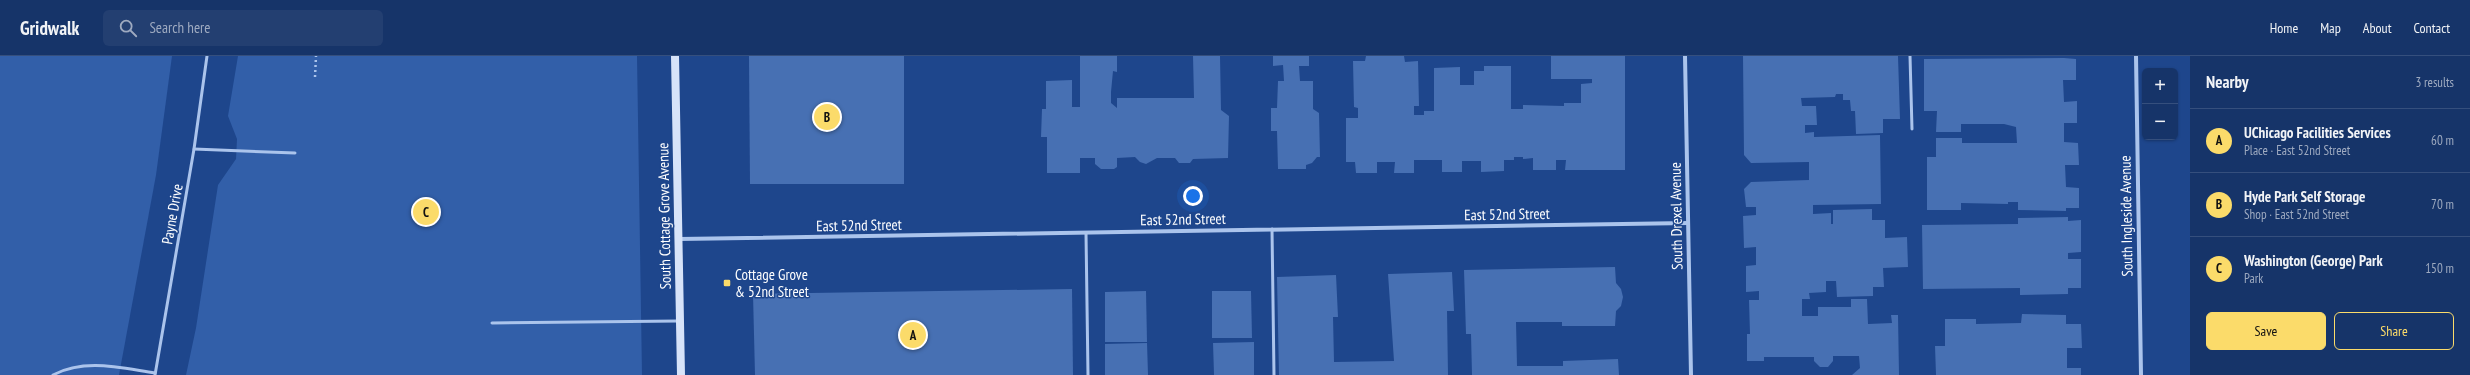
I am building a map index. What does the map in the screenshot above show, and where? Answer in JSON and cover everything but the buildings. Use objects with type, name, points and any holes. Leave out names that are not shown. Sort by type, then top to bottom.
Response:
[{"type":"main road","name":"South Cottage Grove Avenue","points":[[675,56],[681,375]]},
{"type":"street","name":"South Drexel Avenue","points":[[1685,56],[1691,375]]},
{"type":"street","name":"South Ingleside Avenue","points":[[2136,56],[2141,375]]},
{"type":"street","name":"East 52nd Street","points":[[678,239],[1688,223]]},
{"type":"lane","name":"Payne Drive","points":[[155,374],[194,149],[207,56]]},
{"type":"lane","points":[[1910,56],[1912,129]]},
{"type":"lane","points":[[194,149],[295,153]]},
{"type":"lane","points":[[1272,229],[1274,375]]},
{"type":"lane","points":[[1086,233],[1088,375]]},
{"type":"lane","points":[[492,323],[681,320]]},
{"type":"lane","points":[[52,375],[65,368],[100,364],[155,374]]},
{"type":"path","points":[[315,77],[316,56]]},
{"type":"shaded area","points":[[0,56],[172,56],[156,175],[119,375],[0,375]]},
{"type":"shaded area","points":[[238,56],[637,56],[642,375],[186,375],[196,328],[218,185],[236,159],[237,139],[228,116]]},
{"type":"place","name":"Hyde Park Self Storage","points":[[827,117]]},
{"type":"place","name":"Washington (George) Park","points":[[426,212]]},
{"type":"place","name":"Cottage Grove & 52nd Street","points":[[727,283]]},
{"type":"place","name":"UChicago Facilities Services","points":[[913,335]]}]
